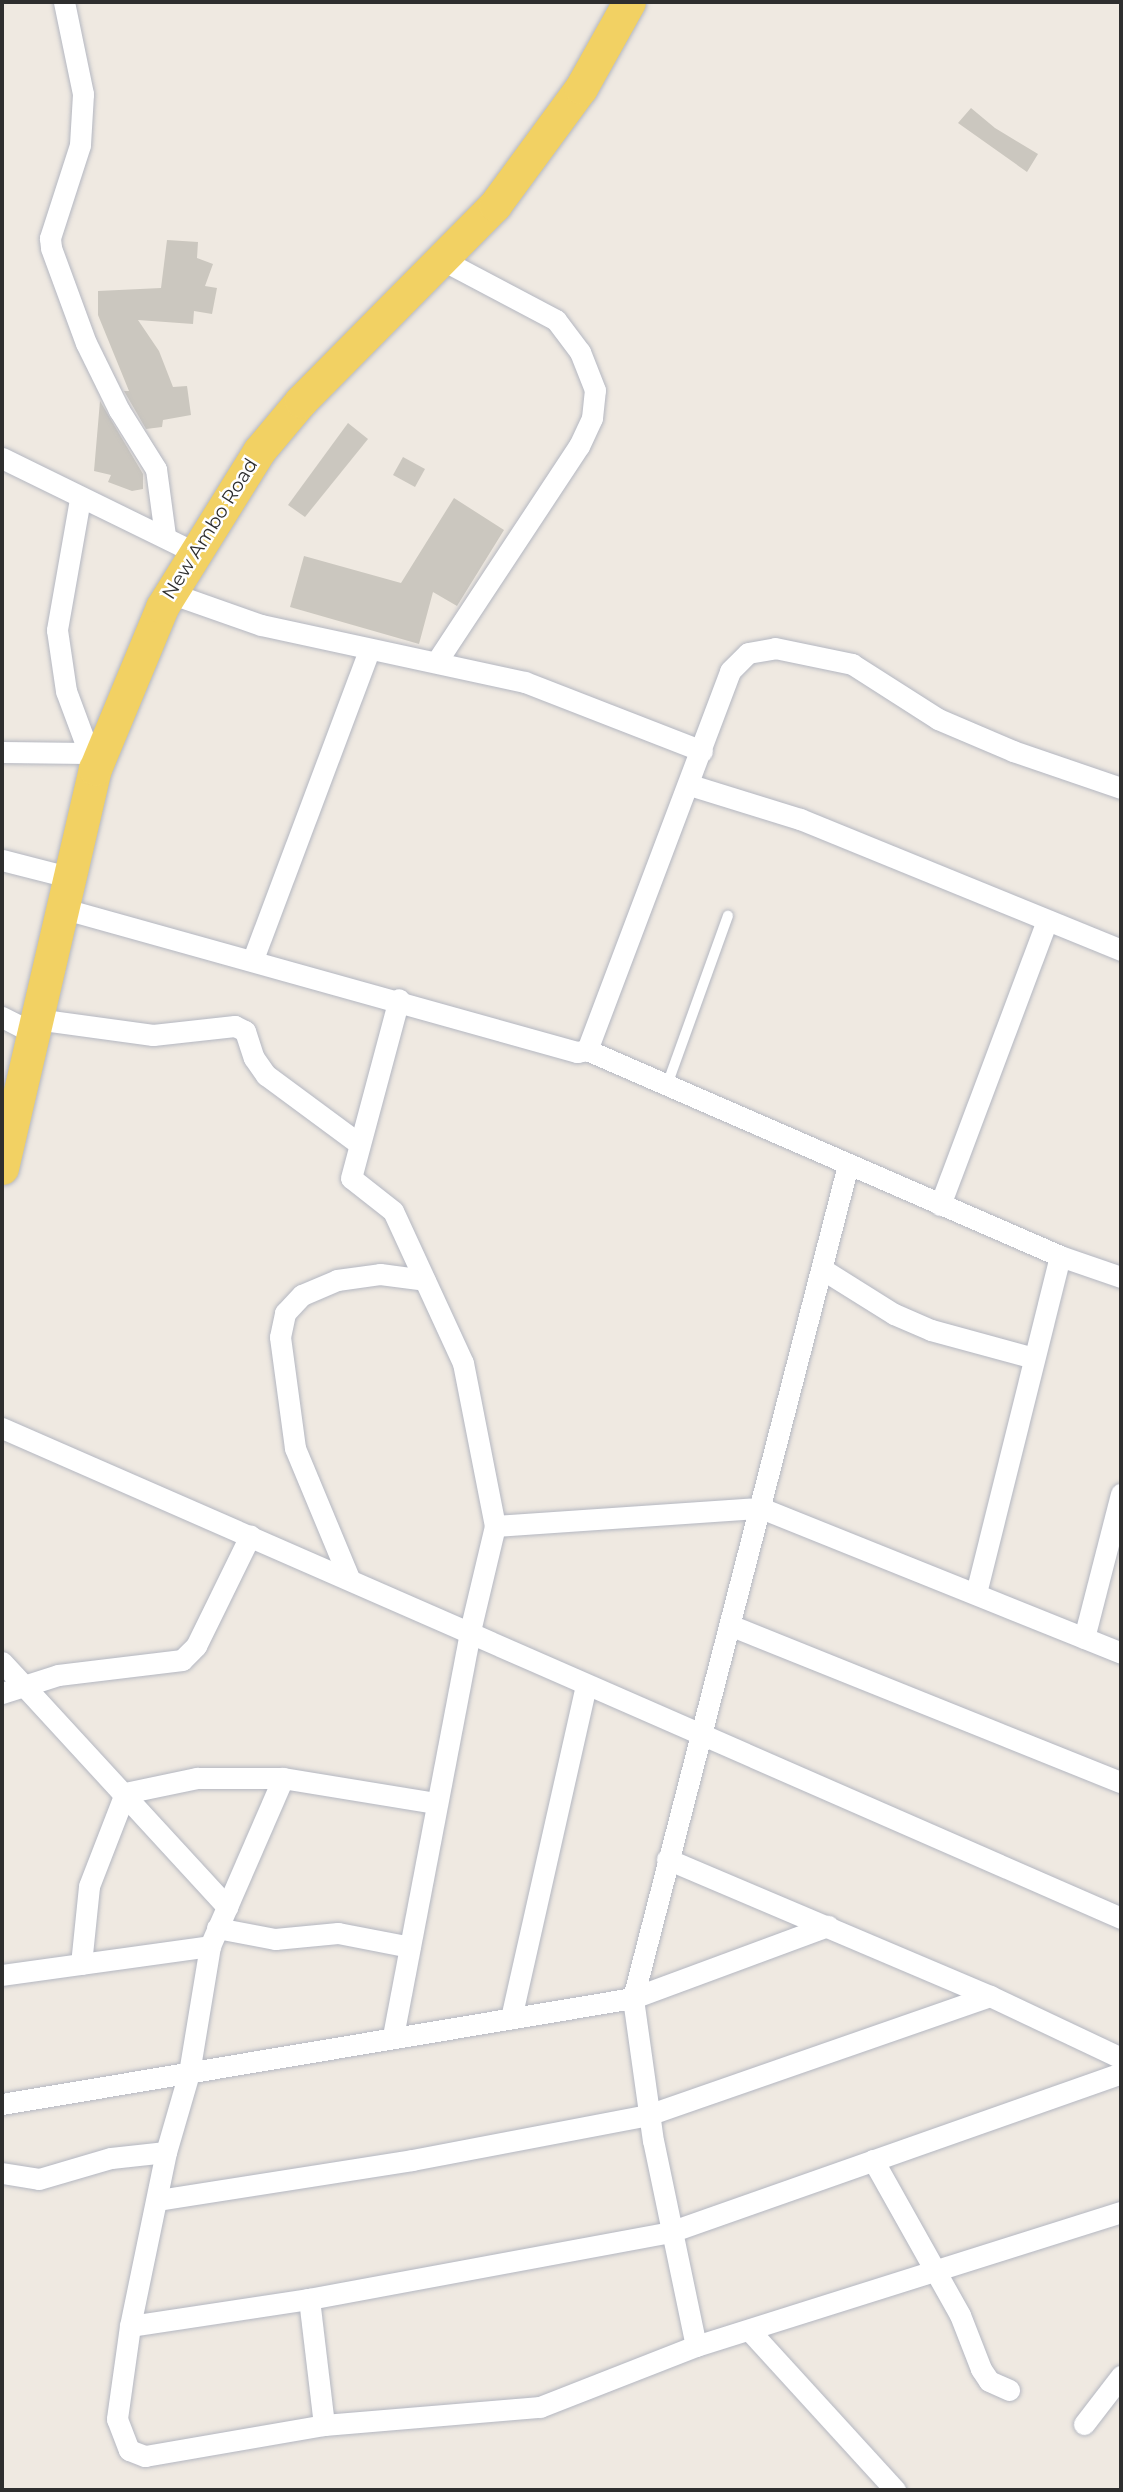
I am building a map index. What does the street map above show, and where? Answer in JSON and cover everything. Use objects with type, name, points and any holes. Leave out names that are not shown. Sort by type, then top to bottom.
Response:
[{"type":"main road","name":"New Ambo Road","points":[[2,1168],[92,761],[170,593],[179,544],[267,441],[495,205],[581,88],[629,2]]},
{"type":"street","points":[[64,2],[83,94],[80,145],[50,238],[51,248],[86,343],[119,410],[156,469],[179,544]]},
{"type":"street","points":[[437,661],[579,446],[592,418],[595,390],[580,352],[556,320],[441,259]]},
{"type":"street","points":[[2,458],[80,499],[179,544]]},
{"type":"street","points":[[2,752],[92,761],[66,691],[57,630],[80,499]]},
{"type":"street","points":[[170,593],[261,625],[369,651],[437,661],[525,682],[702,751]]},
{"type":"street","points":[[587,1050],[738,660],[764,647],[864,669],[938,719],[1013,751],[1121,788]]},
{"type":"street","points":[[253,959],[369,651]]},
{"type":"street","points":[[690,785],[800,819],[1121,950]]},
{"type":"street","points":[[2,860],[65,892],[253,959],[577,1052],[587,1050],[940,1205],[1060,1256],[1121,1277]]},
{"type":"street","points":[[940,1205],[1047,920]]},
{"type":"street","points":[[393,2036],[435,1803],[470,1631],[495,1527],[463,1363],[393,1211],[354,1183],[351,1171],[399,999]]},
{"type":"street","points":[[2,1017],[34,1026],[144,1035],[235,1026],[245,1031],[254,1058],[266,1075],[358,1143]]},
{"type":"street","points":[[696,2346],[670,2232],[648,2115],[633,1998],[667,1859],[732,1626],[848,1165]]},
{"type":"street","points":[[976,1593],[1060,1256]]},
{"type":"street","points":[[822,1269],[894,1314],[931,1330],[1034,1358]]},
{"type":"street","points":[[349,1578],[295,1448],[280,1336],[285,1313],[303,1295],[337,1280],[380,1274],[425,1280]]},
{"type":"street","points":[[2,1428],[1121,1918]]},
{"type":"street","points":[[1084,1638],[1121,1494]]},
{"type":"street","points":[[495,1527],[761,1508],[1121,1653]]},
{"type":"street","points":[[12,1689],[58,1675],[182,1660],[196,1646],[250,1536]]},
{"type":"street","points":[[732,1626],[1121,1782]]},
{"type":"street","points":[[2,1662],[12,1689],[125,1793],[227,1907]]},
{"type":"street","points":[[511,2018],[586,1685]]},
{"type":"street","points":[[125,1793],[197,1778],[284,1778],[435,1803]]},
{"type":"street","points":[[284,1778],[213,1937],[189,2073],[166,2152],[130,2326],[117,2419],[129,2450],[145,2456],[324,2425],[540,2407],[696,2346],[937,2273],[1121,2212]]},
{"type":"street","points":[[81,1964],[89,1886],[125,1793]]},
{"type":"street","points":[[667,1859],[990,1996],[1121,2057]]},
{"type":"street","points":[[2,2104],[393,2036],[633,1998],[828,1926]]},
{"type":"street","points":[[2,1975],[81,1964],[213,1937],[275,1939],[338,1933],[410,1947]]},
{"type":"street","points":[[158,2200],[412,2160],[648,2115],[990,1996]]},
{"type":"street","points":[[130,2326],[309,2299],[670,2232],[1121,2073]]},
{"type":"street","points":[[2,2173],[38,2179],[111,2158],[166,2152]]},
{"type":"street","points":[[873,2160],[960,2315],[981,2370],[989,2381],[1009,2390]]},
{"type":"street","points":[[309,2299],[324,2425]]},
{"type":"street","points":[[749,2330],[895,2490]]},
{"type":"street","points":[[1084,2424],[1121,2376]]},
{"type":"lane","points":[[667,1085],[728,916]]},
{"type":"building","points":[[971,108],[995,128],[1038,154],[1027,172],[958,123]]},
{"type":"building","points":[[167,240],[198,242],[197,258],[213,264],[205,286],[217,288],[212,314],[194,311],[193,324],[138,320],[159,351],[173,387],[187,386],[191,415],[163,420],[162,427],[146,429],[124,391],[129,391],[98,315],[98,291],[161,288]]},
{"type":"building","points":[[100,401],[143,474],[143,489],[132,491],[108,482],[111,475],[94,471]]},
{"type":"building","points":[[348,423],[368,439],[305,517],[288,505]]},
{"type":"building","points":[[403,457],[425,469],[415,487],[393,475]]},
{"type":"building","points":[[454,498],[504,530],[457,606],[433,592],[419,644],[290,607],[304,556],[401,583]]}]
